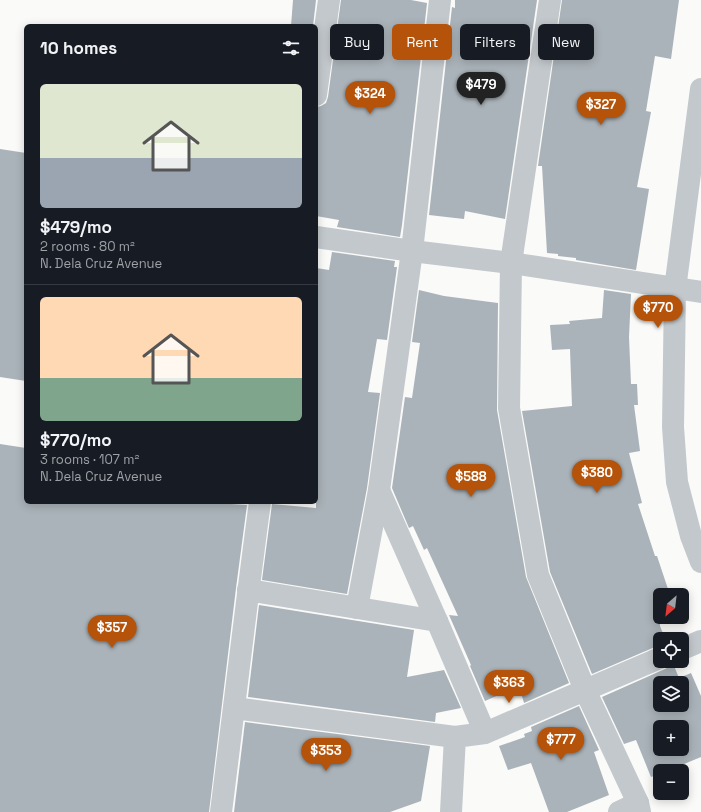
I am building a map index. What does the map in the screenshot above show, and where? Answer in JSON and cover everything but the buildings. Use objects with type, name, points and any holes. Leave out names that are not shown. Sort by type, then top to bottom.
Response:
[{"type":"street","points":[[318,80],[329,0]]},
{"type":"street","points":[[357,608],[379,490],[412,251],[440,0]]},
{"type":"street","points":[[550,0],[511,263],[509,408],[538,575],[632,809]]},
{"type":"street","points":[[701,89],[675,289],[673,427],[677,482],[691,536],[701,562]]},
{"type":"street","points":[[318,237],[511,263],[701,292]]},
{"type":"street","points":[[379,490],[485,733]]},
{"type":"street","points":[[220,812],[260,504]]},
{"type":"street","points":[[248,590],[437,621]]},
{"type":"street","points":[[689,646],[701,641]]},
{"type":"street","points":[[234,708],[455,738],[485,733],[653,661]]},
{"type":"street","points":[[451,812],[455,738]]}]
